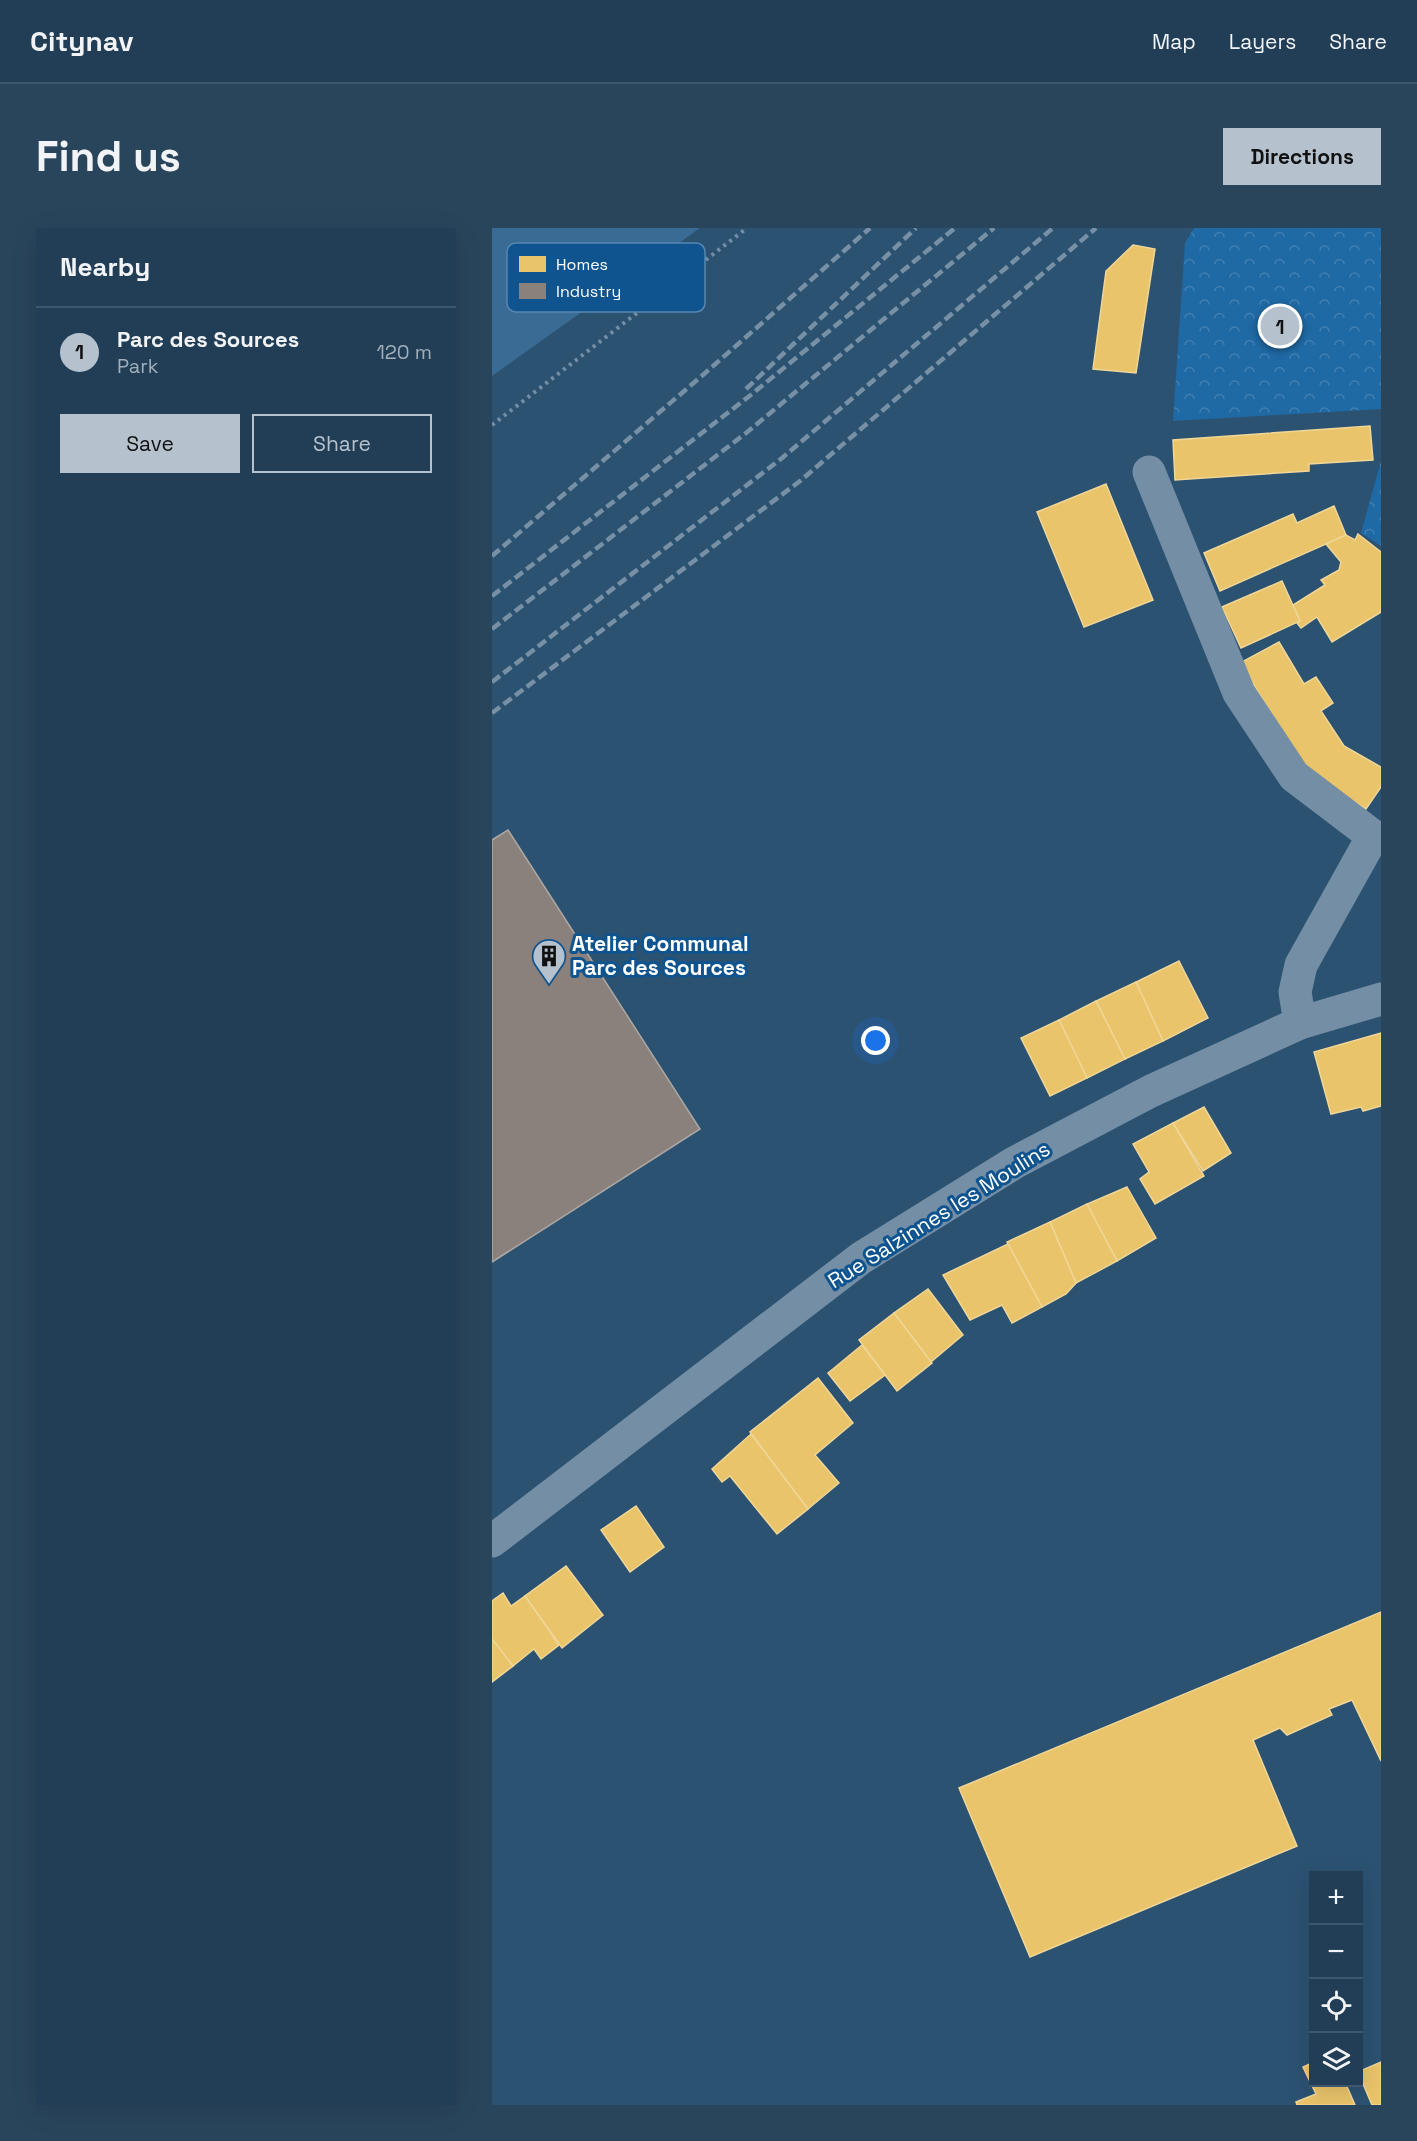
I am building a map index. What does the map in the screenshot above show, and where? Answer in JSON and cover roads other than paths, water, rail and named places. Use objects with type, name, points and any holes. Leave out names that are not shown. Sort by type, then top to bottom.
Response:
[{"type":"street","points":[[1149,472],[1239,693],[1294,776],[1373,836],[1301,965],[1295,992],[1300,1023]]},
{"type":"street","name":"Rue Salzinnes les Moulins","points":[[492,1541],[861,1258],[1014,1162],[1151,1091],[1300,1023],[1381,999]]},
{"type":"railway","points":[[492,556],[870,228]]},
{"type":"railway","points":[[746,389],[916,228]]},
{"type":"railway","points":[[492,596],[752,394],[955,228]]},
{"type":"railway","points":[[492,629],[746,433],[994,228]]},
{"type":"railway","points":[[492,682],[782,458],[1053,228]]},
{"type":"railway","points":[[492,713],[800,481],[1096,228]]},
{"type":"place","name":"Parc des Sources","points":[[1280,326]]},
{"type":"place","name":"Atelier Communal Parc des Sources","points":[[549,985]]}]
